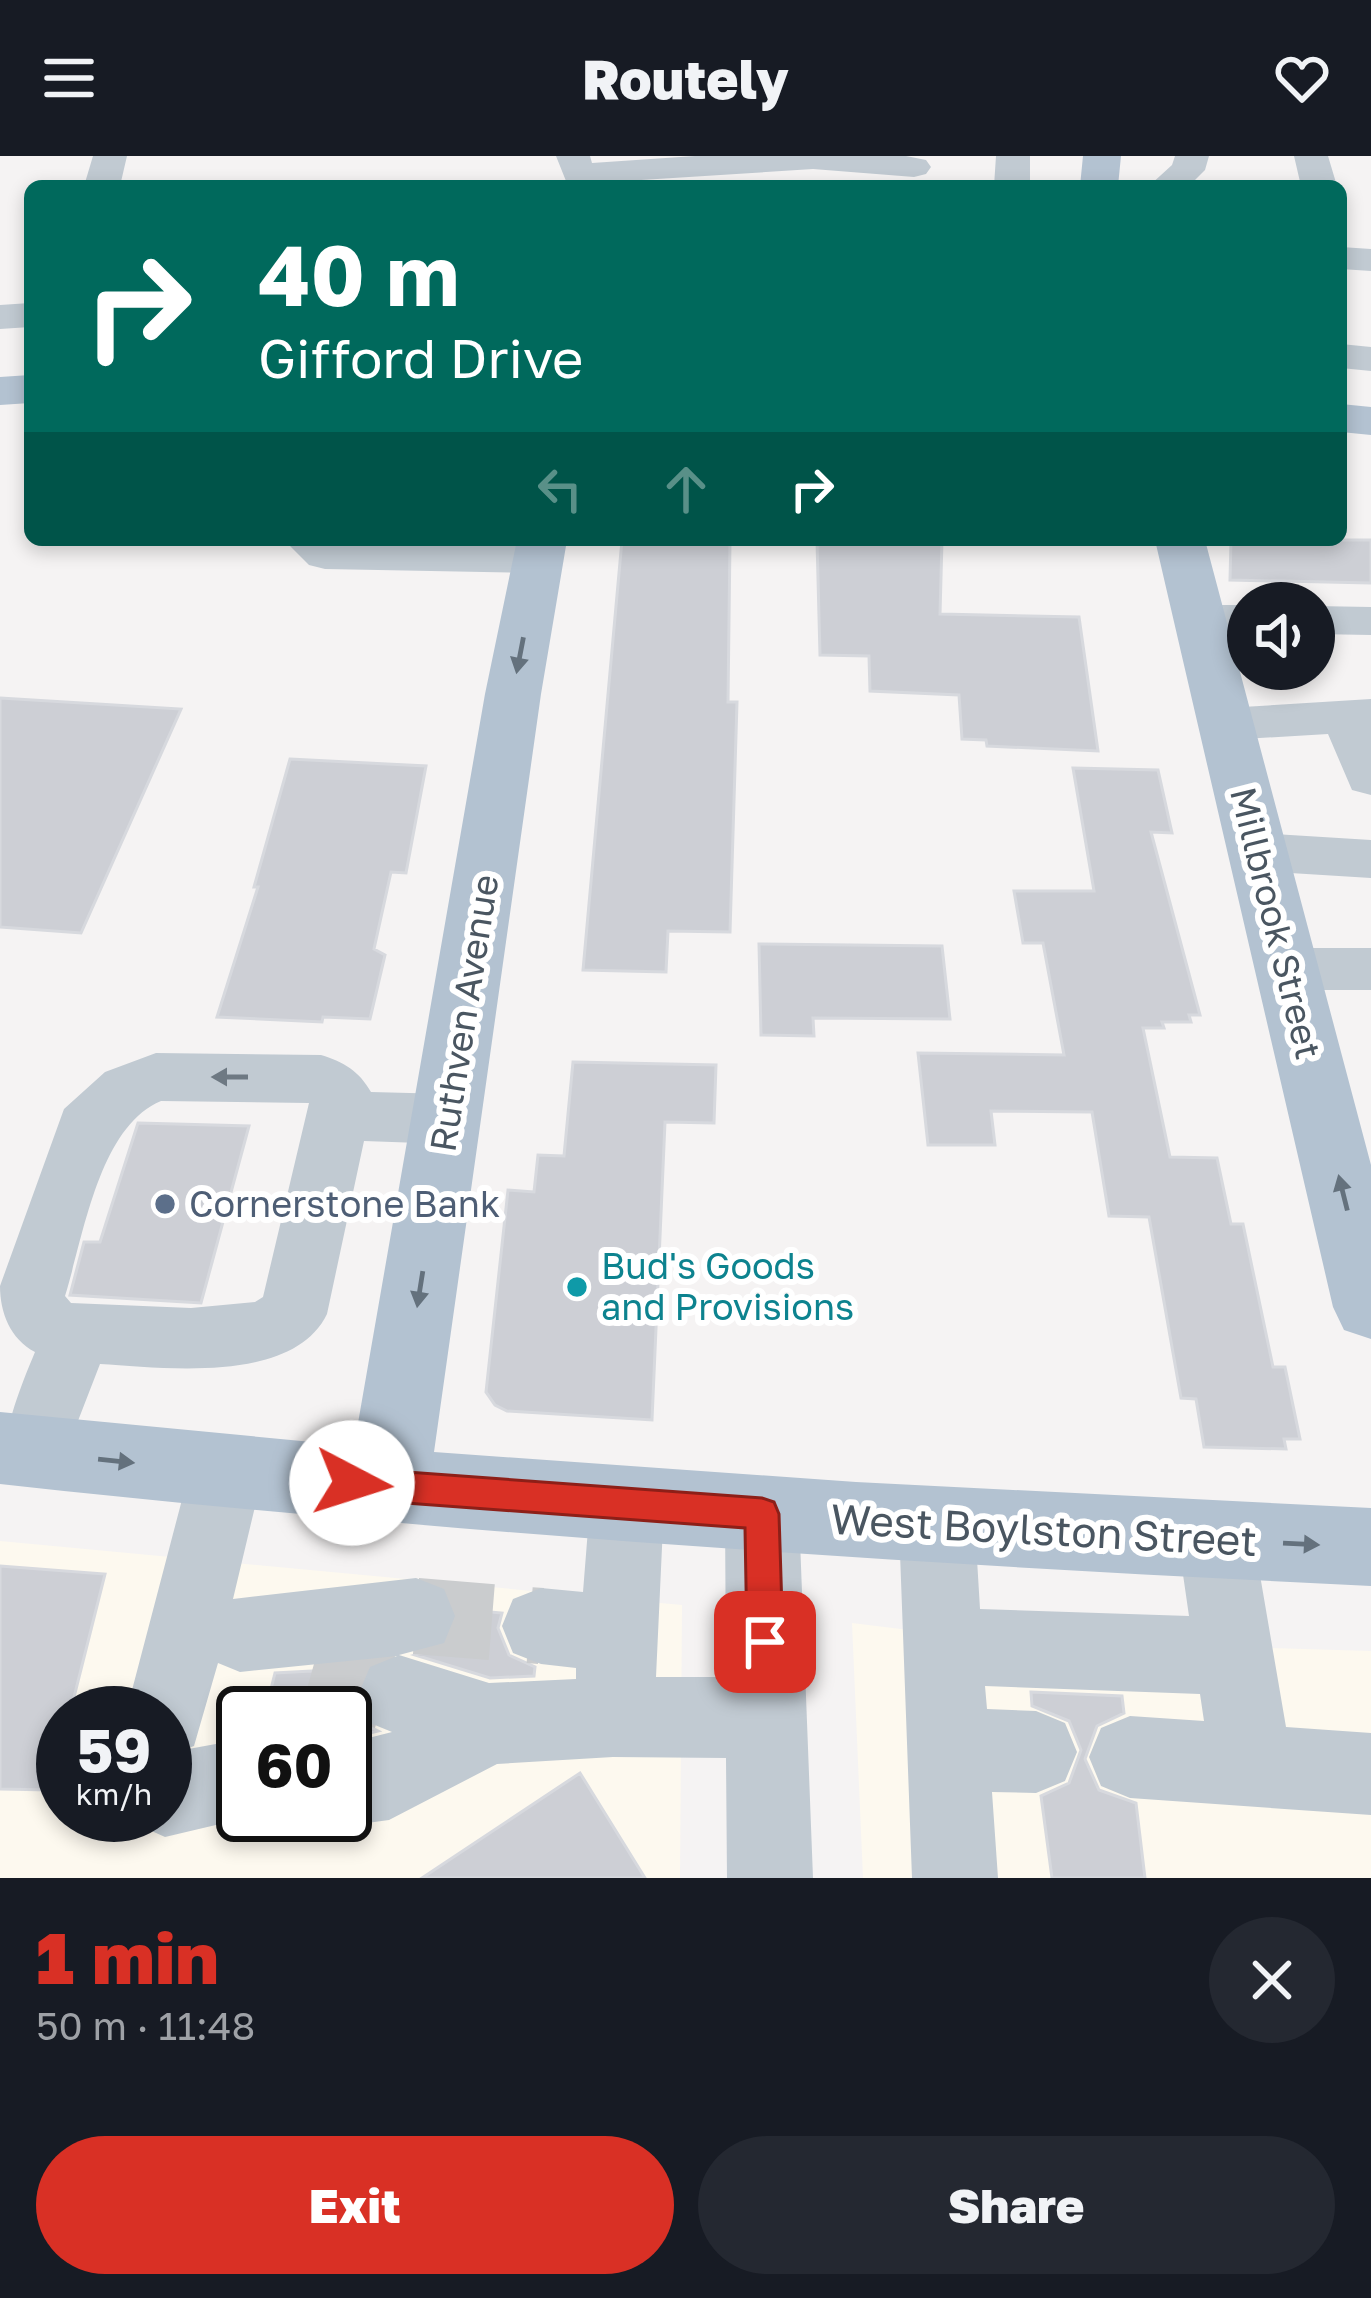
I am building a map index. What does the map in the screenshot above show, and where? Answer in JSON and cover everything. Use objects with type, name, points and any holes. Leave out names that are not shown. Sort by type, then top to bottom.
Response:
[{"type":"main road","name":"Millbrook Street","points":[[1183,546],[1224,619],[1226,724],[1371,1306]]},
{"type":"main road","name":"Ruthven Avenue","points":[[388,1486],[540,549]]},
{"type":"main road","name":"West Boylston Street","points":[[16,1450],[226,1473],[762,1514],[1371,1547]]},
{"type":"street","points":[[573,156],[578,174],[619,179],[853,156]]},
{"type":"street","points":[[814,158],[914,167]]},
{"type":"street","points":[[1174,180],[1213,161]]},
{"type":"street","points":[[315,546],[326,555],[344,557],[540,549]]},
{"type":"street","points":[[1335,620],[1371,621]]},
{"type":"street","points":[[1226,724],[1359,715],[1371,778]]},
{"type":"street","points":[[1258,852],[1371,859]]},
{"type":"street","points":[[1288,969],[1371,969]]},
{"type":"street","points":[[156,1077],[321,1079],[339,1106],[293,1314],[283,1324],[240,1336],[70,1301],[42,1323],[30,1298],[86,1126],[128,1089],[156,1077]]},
{"type":"street","points":[[16,1450],[70,1301],[128,1089]]},
{"type":"street","points":[[339,1106],[448,1119]]},
{"type":"street","points":[[183,1686],[214,1631],[226,1473]]},
{"type":"street","points":[[613,1717],[626,1504]]},
{"type":"street","points":[[762,1514],[770,1878]]},
{"type":"street","points":[[937,1526],[955,1878]]},
{"type":"street","points":[[1216,1540],[1251,1764]]},
{"type":"street","points":[[214,1631],[416,1616]]},
{"type":"street","points":[[541,1626],[617,1634]]},
{"type":"street","points":[[214,1631],[312,1671]]},
{"type":"street","points":[[940,1646],[1232,1656]]},
{"type":"street","points":[[398,1695],[489,1724],[613,1717],[766,1718]]},
{"type":"street","points":[[372,1781],[389,1779],[489,1724]]},
{"type":"street","points":[[946,1749],[1036,1752]]},
{"type":"street","points":[[1130,1757],[1371,1774]]},
{"type":"shaded area","points":[[0,1541],[682,1605],[680,1878],[0,1878]]},
{"type":"shaded area","points":[[852,1623],[990,1640],[1371,1651],[1371,1878],[863,1878]]},
{"type":"building","points":[[1347,540],[1371,540],[1371,583],[1230,580],[1231,546],[1347,546]]},
{"type":"building","points":[[621,546],[730,546],[728,702],[737,702],[730,932],[668,931],[666,972],[583,970]]},
{"type":"building","points":[[817,546],[942,546],[940,614],[1079,617],[1098,751],[987,746],[986,740],[962,739],[959,695],[870,691],[869,656],[820,655]]},
{"type":"building","points":[[0,698],[181,709],[81,933],[0,927]]},
{"type":"building","points":[[290,759],[426,766],[406,873],[391,872],[374,949],[385,955],[370,1019],[323,1017],[322,1022],[217,1017],[258,887],[254,887]]},
{"type":"building","points":[[1073,768],[1158,770],[1172,833],[1151,832],[1200,1015],[1189,1015],[1191,1022],[1143,1028],[1170,1157],[1217,1158],[1231,1224],[1243,1224],[1273,1367],[1285,1367],[1300,1439],[1284,1439],[1286,1449],[1204,1447],[1196,1399],[1181,1398],[1149,1217],[1109,1216],[1092,1112],[991,1111],[995,1145],[928,1145],[918,1053],[1064,1055],[1043,943],[1023,943],[1014,891],[1094,891]]},
{"type":"building","points":[[759,944],[942,946],[950,1019],[813,1018],[814,1036],[761,1035]]},
{"type":"building","name":"Bud's Goods and Provisions","points":[[573,1062],[716,1065],[714,1123],[665,1122],[652,1420],[507,1411],[495,1405],[486,1392],[508,1190],[534,1192],[538,1155],[564,1156]]},
{"type":"building","points":[[138,1123],[249,1126],[201,1303],[70,1295],[84,1242],[100,1242]]},
{"type":"building","points":[[0,1566],[105,1574],[77,1686],[36,1686],[36,1790],[0,1789]]},
{"type":"building","points":[[457,1609],[502,1613],[498,1628],[509,1655],[535,1667],[534,1676],[490,1678],[415,1655],[448,1645],[459,1618]]},
{"type":"building","points":[[275,1673],[361,1676],[358,1686],[272,1686]]},
{"type":"building","points":[[1031,1692],[1122,1696],[1124,1713],[1097,1726],[1085,1759],[1099,1790],[1136,1803],[1145,1878],[1052,1878],[1041,1796],[1069,1783],[1081,1750],[1069,1721],[1032,1706]]},
{"type":"building","points":[[580,1773],[645,1878],[422,1878]]},
{"type":"tunnel","points":[[416,1616],[541,1626]]},
{"type":"tunnel","points":[[312,1671],[398,1695]]},
{"type":"place","name":"Cornerstone Bank","points":[[165,1204]]},
{"type":"place","name":"Bud's Goods and Provisions","points":[[577,1287]]},
{"type":"route","points":[[352,1483],[762,1514],[765,1642]]}]
